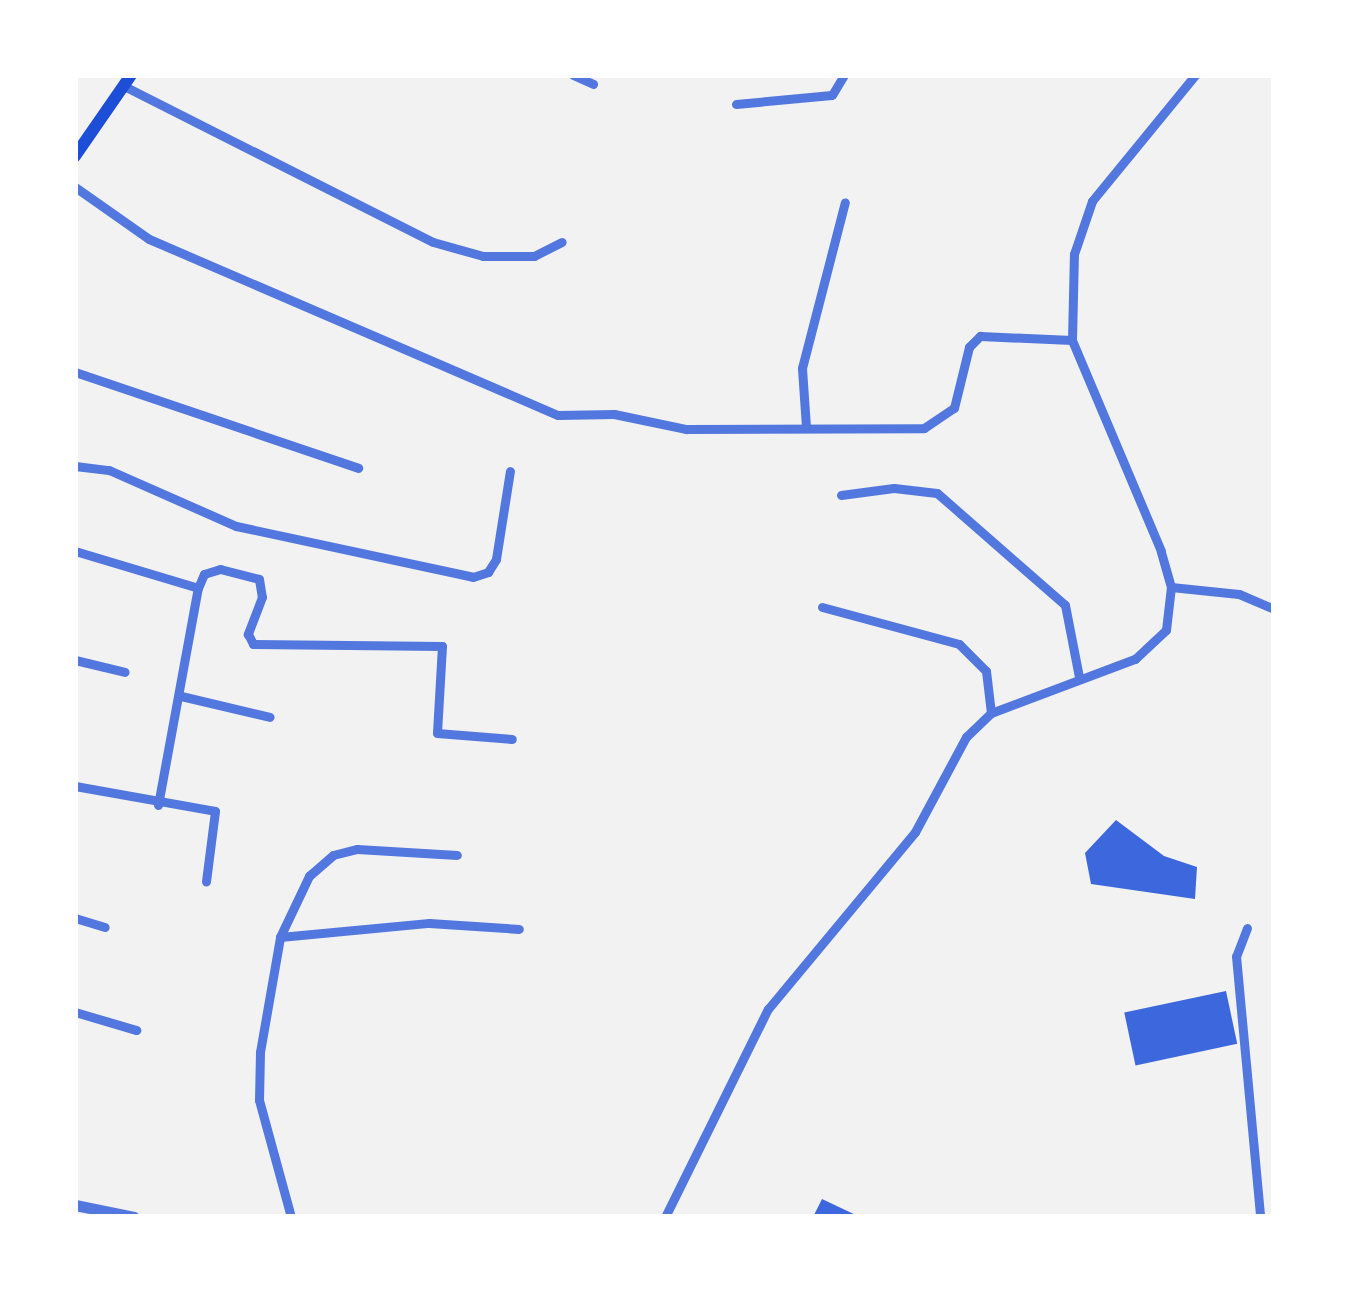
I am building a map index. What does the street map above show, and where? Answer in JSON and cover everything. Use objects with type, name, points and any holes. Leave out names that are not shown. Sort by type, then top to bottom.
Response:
[{"type":"main road","points":[[75,156],[128,81]]},
{"type":"street","points":[[573,75],[593,84]]},
{"type":"street","points":[[736,104],[832,95],[844,75]]},
{"type":"street","points":[[665,1217],[768,1009],[905,845],[966,736],[991,713],[1155,646],[1172,612],[1172,587],[1072,340],[1074,254],[1092,201],[1195,75]]},
{"type":"street","points":[[128,81],[433,242],[482,256],[534,256],[562,242]]},
{"type":"street","points":[[75,187],[149,238],[547,412],[614,414],[686,428],[933,426],[954,408],[977,338],[1072,340]]},
{"type":"street","points":[[806,427],[802,368],[845,202]]},
{"type":"street","points":[[75,372],[358,468]]},
{"type":"street","points":[[75,466],[128,477],[236,526],[473,576],[488,572],[496,559],[510,471]]},
{"type":"street","points":[[841,496],[894,488],[938,493],[1065,604],[1078,677]]},
{"type":"street","points":[[75,551],[198,588]]},
{"type":"street","points":[[158,805],[198,588],[204,574],[220,569],[259,579],[262,596],[248,634],[268,648],[442,646],[438,732],[512,738]]},
{"type":"street","points":[[1172,587],[1239,594],[1274,608]]},
{"type":"street","points":[[822,607],[959,644],[986,671],[991,713]]},
{"type":"street","points":[[75,660],[125,672]]},
{"type":"street","points":[[181,696],[270,717]]},
{"type":"street","points":[[75,786],[158,805],[215,811],[206,881]]},
{"type":"street","points":[[291,1217],[259,1100],[260,1052],[280,937],[309,876],[334,854],[357,849],[457,855]]},
{"type":"street","points":[[75,918],[105,927]]},
{"type":"street","points":[[280,937],[429,923],[519,928]]},
{"type":"street","points":[[1248,928],[1236,956],[1260,1217]]},
{"type":"street","points":[[75,1012],[136,1030]]},
{"type":"street","points":[[75,1204],[134,1217]]},
{"type":"building","points":[[1116,820],[1164,856],[1197,867],[1195,899],[1091,884],[1085,853]]},
{"type":"building","points":[[1226,991],[1237,1044],[1135,1065],[1124,1013]]},
{"type":"building","points":[[822,1199],[860,1217],[813,1217]]}]
